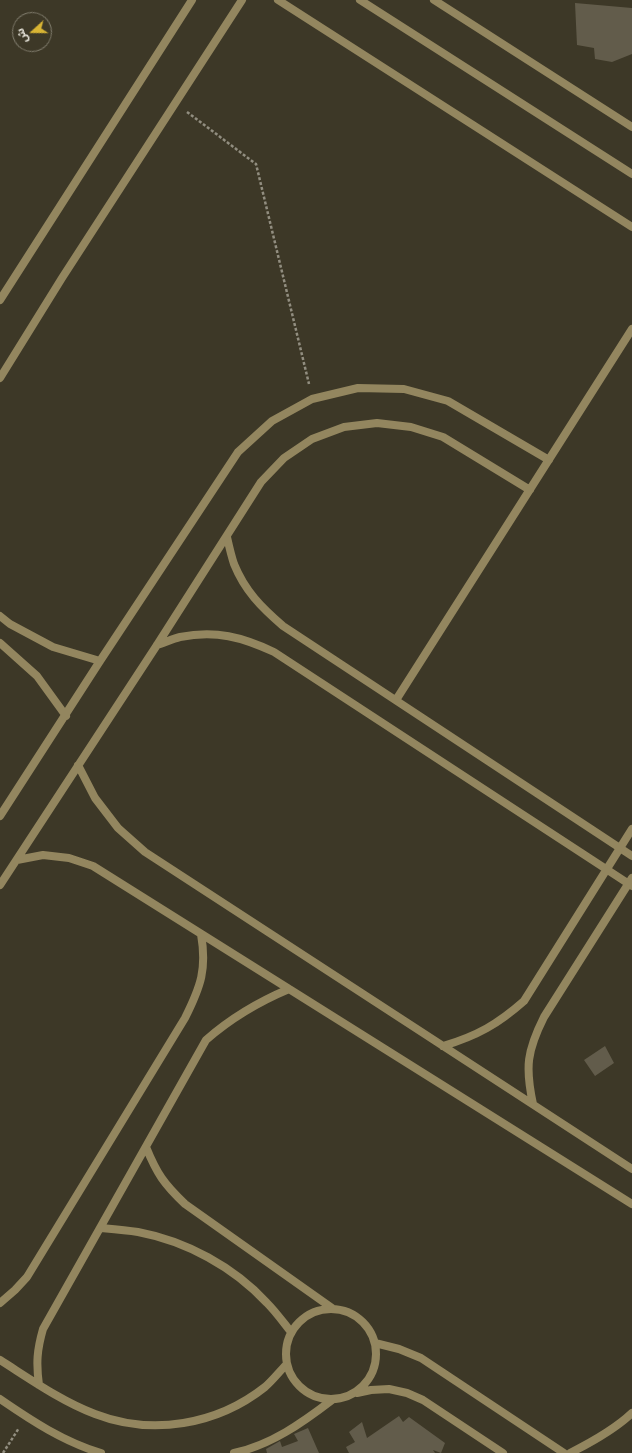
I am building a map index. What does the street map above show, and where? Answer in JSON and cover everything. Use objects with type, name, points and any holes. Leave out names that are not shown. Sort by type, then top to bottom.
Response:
[{"type":"street","points":[[0,300],[192,0]]},
{"type":"street","points":[[0,378],[62,278],[242,0]]},
{"type":"street","points":[[278,0],[632,228]]},
{"type":"street","points":[[360,0],[632,174]]},
{"type":"street","points":[[434,0],[632,127]]},
{"type":"street","points":[[396,700],[632,329]]},
{"type":"street","points":[[0,816],[238,452],[272,421],[312,399],[358,388],[404,389],[448,402],[548,460]]},
{"type":"street","points":[[0,885],[227,537],[261,482],[284,458],[312,439],[344,428],[377,423],[411,427],[443,437],[530,490]]},
{"type":"street","points":[[227,537],[234,563],[242,581],[262,608],[283,626],[632,856]]},
{"type":"street","points":[[0,616],[10,624],[53,647],[100,661]]},
{"type":"street","points":[[157,645],[180,637],[204,634],[228,636],[251,642],[274,652],[607,870],[631,883],[544,1017],[534,1038],[528,1059],[528,1082],[533,1104]]},
{"type":"street","points":[[0,642],[37,676],[66,716]]},
{"type":"street","points":[[78,765],[95,798],[118,828],[145,852],[632,1168]]},
{"type":"street","points":[[443,1046],[466,1039],[487,1029],[507,1016],[524,1000],[632,829]]},
{"type":"street","points":[[17,860],[43,855],[69,858],[93,866],[632,1204]]},
{"type":"street","points":[[0,1303],[27,1277],[185,1018],[200,984],[204,968],[204,950],[201,934]]},
{"type":"street","points":[[39,1385],[36,1366],[38,1347],[43,1329],[206,1040],[236,1016],[271,996],[289,989]]},
{"type":"street","points":[[146,1147],[155,1169],[168,1188],[185,1204],[332,1308]]},
{"type":"street","points":[[101,1228],[145,1234],[174,1242],[208,1257],[239,1278],[267,1303],[291,1332]]},
{"type":"street","points":[[354,1394],[363,1387],[371,1377],[375,1366],[377,1354],[376,1343],[371,1332],[359,1318],[343,1310],[332,1308],[309,1314],[291,1332],[286,1354],[286,1365],[292,1377],[299,1386],[309,1394],[332,1400],[377,1390],[389,1389],[407,1393],[423,1400],[503,1453]]},
{"type":"street","points":[[376,1343],[399,1349],[421,1358],[564,1453]]},
{"type":"street","points":[[0,1360],[39,1385],[95,1414],[124,1422],[154,1426],[184,1423],[213,1416],[234,1406],[265,1386],[286,1365]]},
{"type":"street","points":[[0,1399],[26,1417],[67,1440],[101,1453]]},
{"type":"street","points":[[234,1453],[273,1439],[304,1422],[332,1400]]},
{"type":"street","points":[[570,1453],[597,1440],[632,1413]]},
{"type":"path","points":[[175,104],[256,164],[312,399]]},
{"type":"path","points":[[3,1453],[26,1417]]},
{"type":"building","points":[[575,3],[632,8],[632,54],[612,62],[595,59],[594,48],[577,45]]},
{"type":"building","points":[[605,1046],[614,1063],[595,1076],[584,1060]]},
{"type":"building","points":[[399,1416],[403,1422],[409,1417],[445,1443],[441,1453],[433,1450],[435,1453],[349,1453],[346,1447],[355,1442],[349,1432],[362,1422],[367,1438]]},
{"type":"building","points":[[308,1428],[319,1453],[267,1453],[266,1449],[280,1441],[282,1447],[298,1441],[294,1434]]}]
